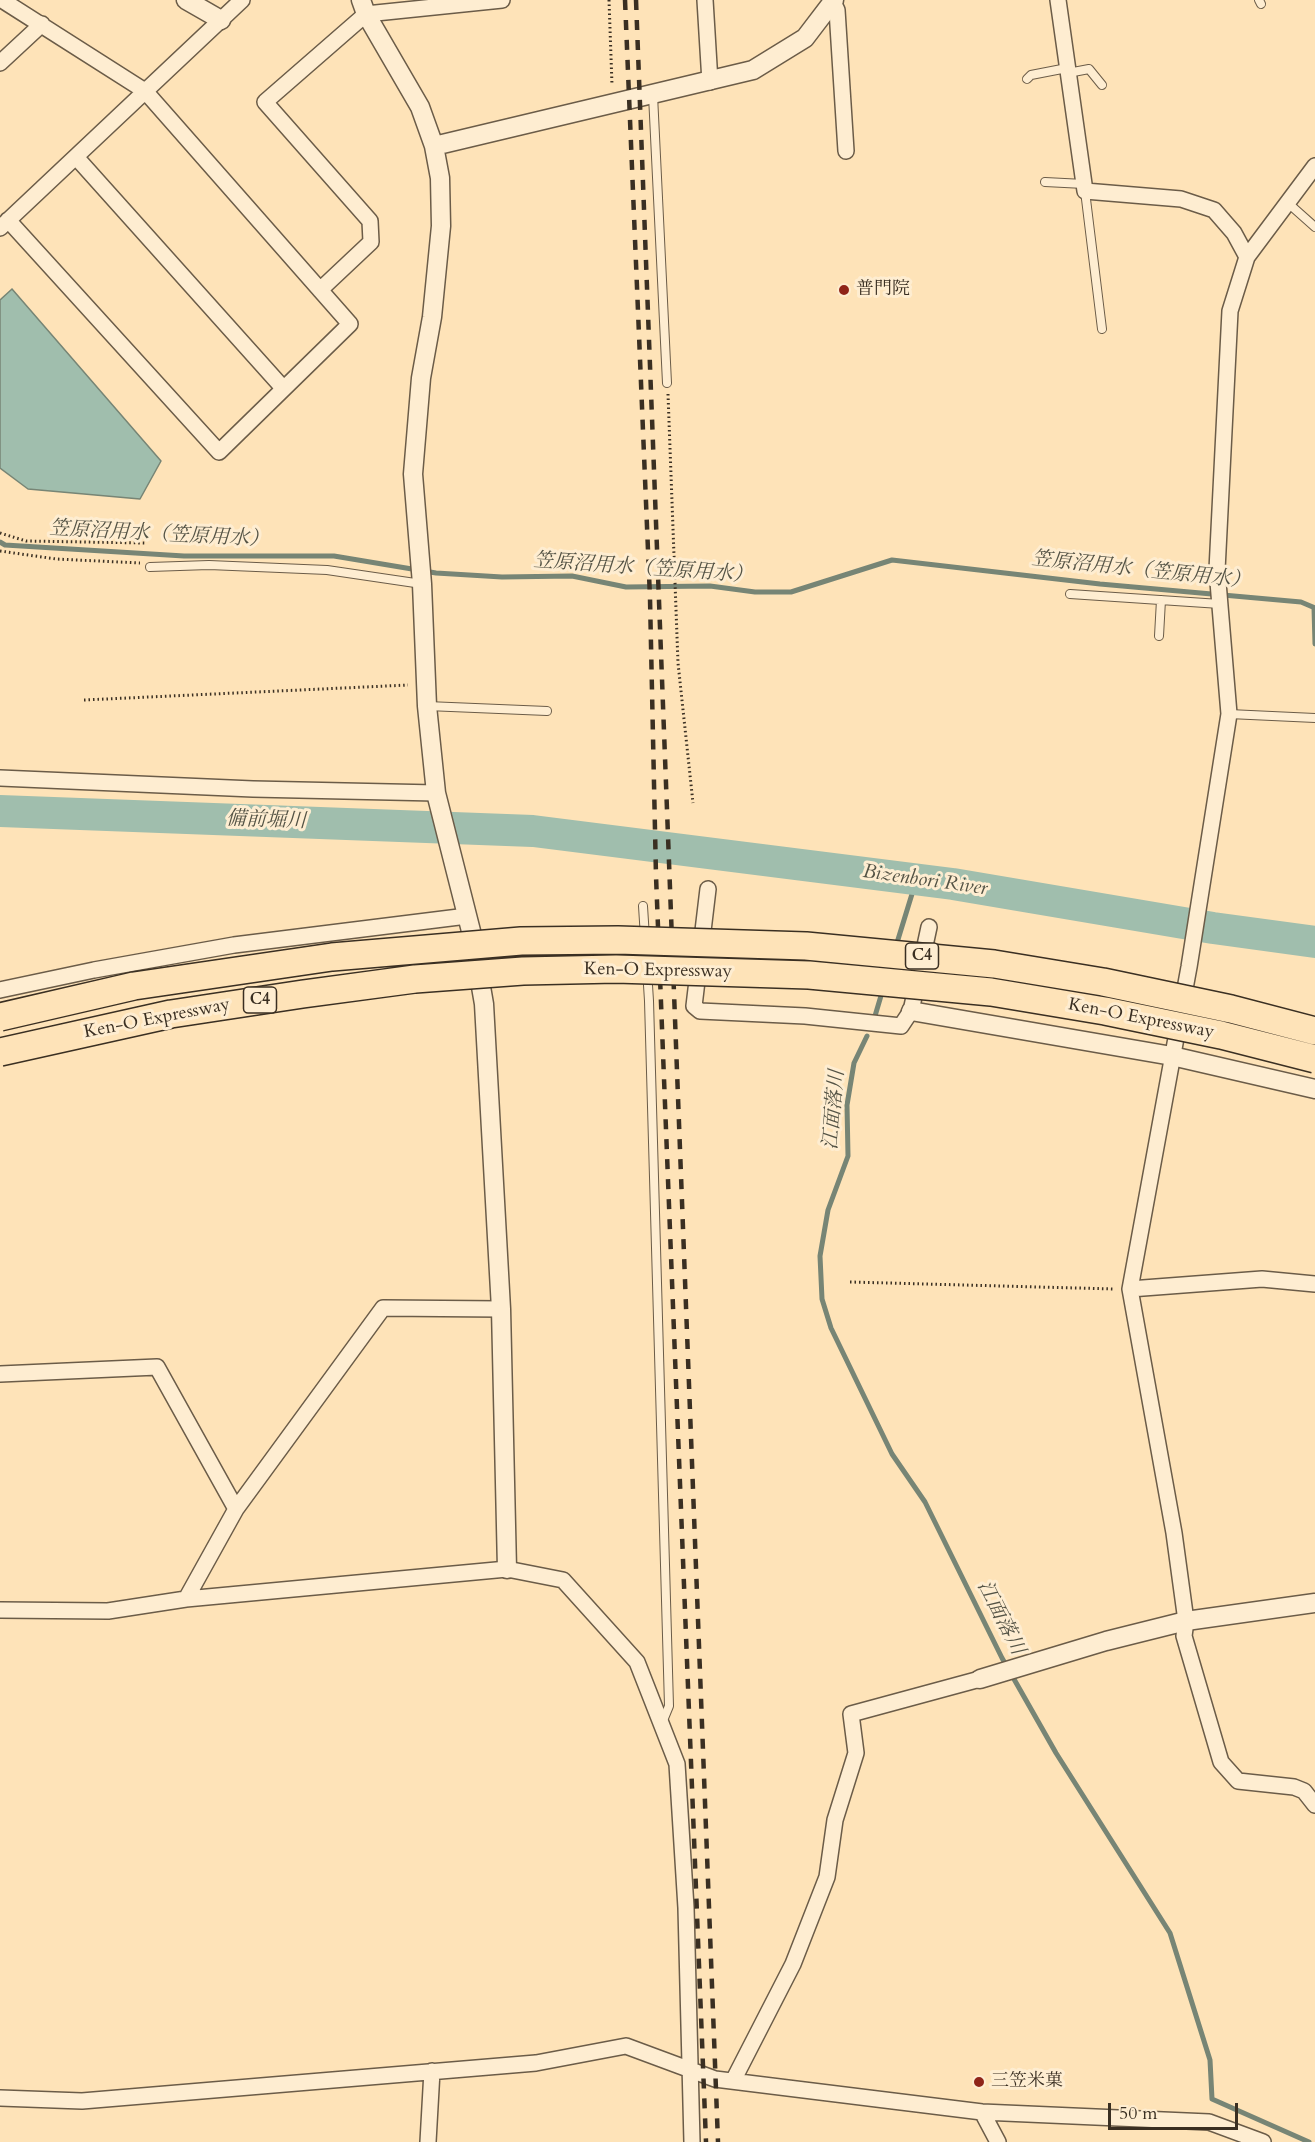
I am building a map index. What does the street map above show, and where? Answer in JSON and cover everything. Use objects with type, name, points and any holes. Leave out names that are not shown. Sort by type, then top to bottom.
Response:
[{"type":"highway","name":"Ken-O Expressway","points":[[0,1017],[134,986],[321,958],[521,941],[618,940],[806,946],[994,964],[1115,984],[1231,1009],[1315,1031]]},
{"type":"highway","name":"Ken-O Expressway","points":[[0,1052],[171,1014],[303,994],[416,979],[524,971],[616,969],[809,975],[992,992],[1105,1011],[1221,1035],[1315,1059]]},
{"type":"street","points":[[2,0],[145,91],[350,324],[219,452],[3,223],[76,157],[145,91],[243,0]]},
{"type":"street","points":[[186,0],[221,20]]},
{"type":"street","points":[[320,290],[371,242],[370,221],[265,102],[363,7],[502,0]]},
{"type":"street","points":[[705,0],[710,82]]},
{"type":"street","points":[[1058,0],[1085,188],[1181,199],[1214,210],[1234,233],[1247,257]]},
{"type":"street","points":[[434,146],[753,70],[805,38],[834,1]]},
{"type":"street","points":[[834,1],[837,10],[846,151]]},
{"type":"street","points":[[363,7],[420,107],[434,146],[440,178],[441,226],[432,317],[421,378],[413,474],[420,558],[427,706],[436,795],[467,916],[484,1004],[501,1309],[507,1569]]},
{"type":"street","points":[[0,63],[42,24]]},
{"type":"street","points":[[76,157],[283,388]]},
{"type":"street","points":[[1315,166],[1247,257],[1230,311],[1217,570],[1229,714],[1190,962],[1130,1289],[1174,1533],[1186,1621],[1184,1636],[1221,1762],[1239,1781],[1294,1787],[1304,1791],[1315,1805]]},
{"type":"street","points":[[0,778],[436,795]]},
{"type":"street","points":[[708,889],[694,1006],[700,1011],[805,1016],[901,1026],[911,1011],[929,927]]},
{"type":"street","points":[[0,990],[234,945],[467,916]]},
{"type":"street","points":[[911,1011],[1172,1056],[1315,1089]]},
{"type":"street","points":[[1130,1289],[1262,1279],[1315,1284]]},
{"type":"street","points":[[186,1599],[237,1509],[383,1308],[501,1309]]},
{"type":"street","points":[[0,1374],[157,1367],[237,1509]]},
{"type":"street","points":[[0,1610],[108,1611],[186,1599],[507,1569],[563,1580],[637,1662],[677,1764],[686,1908],[692,2142]]},
{"type":"street","points":[[734,2079],[794,1964],[827,1877],[835,1820],[856,1753],[852,1714],[1009,1671],[1106,1641],[1186,1621],[1315,1603]]},
{"type":"street","points":[[0,2098],[82,2101],[536,2063],[626,2046],[715,2079],[734,2079],[844,2096],[982,2112],[1209,2122],[1263,2142]]},
{"type":"street","points":[[428,2142],[432,2071]]},
{"type":"street","points":[[982,2112],[998,2142]]},
{"type":"lane","points":[[1027,80],[1031,75],[1089,69],[1102,85]]},
{"type":"lane","points":[[653,95],[667,383]]},
{"type":"lane","points":[[1045,182],[1085,188],[1102,329]]},
{"type":"lane","points":[[1288,203],[1315,227]]},
{"type":"lane","points":[[150,567],[209,565],[327,570],[421,582]]},
{"type":"lane","points":[[1070,594],[1220,603]]},
{"type":"lane","points":[[1159,636],[1161,600]]},
{"type":"lane","points":[[427,706],[547,711]]},
{"type":"lane","points":[[1229,714],[1315,718]]},
{"type":"lane","points":[[643,906],[649,1001],[669,1706],[661,1724]]},
{"type":"path","points":[[609,0],[612,104]]},
{"type":"path","points":[[667,383],[678,663],[693,803]]},
{"type":"path","points":[[0,533],[27,541],[146,543]]},
{"type":"path","points":[[0,551],[56,559],[128,561],[150,567]]},
{"type":"path","points":[[84,700],[268,690],[427,685]]},
{"type":"path","points":[[850,1282],[1130,1289]]},
{"type":"shaded area","points":[[12,289],[161,461],[140,499],[28,489],[0,468],[0,300]]},
{"type":"waterway","name":"笠原沼用水（笠原用水）","points":[[0,542],[5,545],[184,556],[334,556],[436,573],[502,577],[572,576],[626,587],[710,586],[755,592],[791,592],[892,560],[1100,584],[1301,602],[1315,608]]},
{"type":"waterway","name":"笠原沼用水（笠原用水）","points":[[1314,608],[1315,644]]},
{"type":"waterway","name":"Bizenbori River","points":[[0,811],[533,831],[953,884],[1213,928],[1315,942]]},
{"type":"waterway","name":"江面落川","points":[[896,946],[916,881]]},
{"type":"waterway","name":"江面落川","points":[[875,1016],[883,989]]},
{"type":"waterway","name":"江面落川","points":[[867,1036],[854,1063],[847,1105],[848,1156],[828,1210],[820,1256],[822,1299],[831,1328],[892,1454],[925,1502],[1002,1658],[1056,1753],[1170,1933],[1210,2060],[1212,2099],[1309,2142]]},
{"type":"railway","points":[[625,0],[650,598],[656,876],[706,2142]]},
{"type":"railway","points":[[636,0],[718,2142]]},
{"type":"place","name":"普門院","points":[[844,290]]},
{"type":"place","name":"三笠米菓","points":[[979,2082]]},
{"type":"water label","name":"備前堀川","points":[[266,821]]}]
